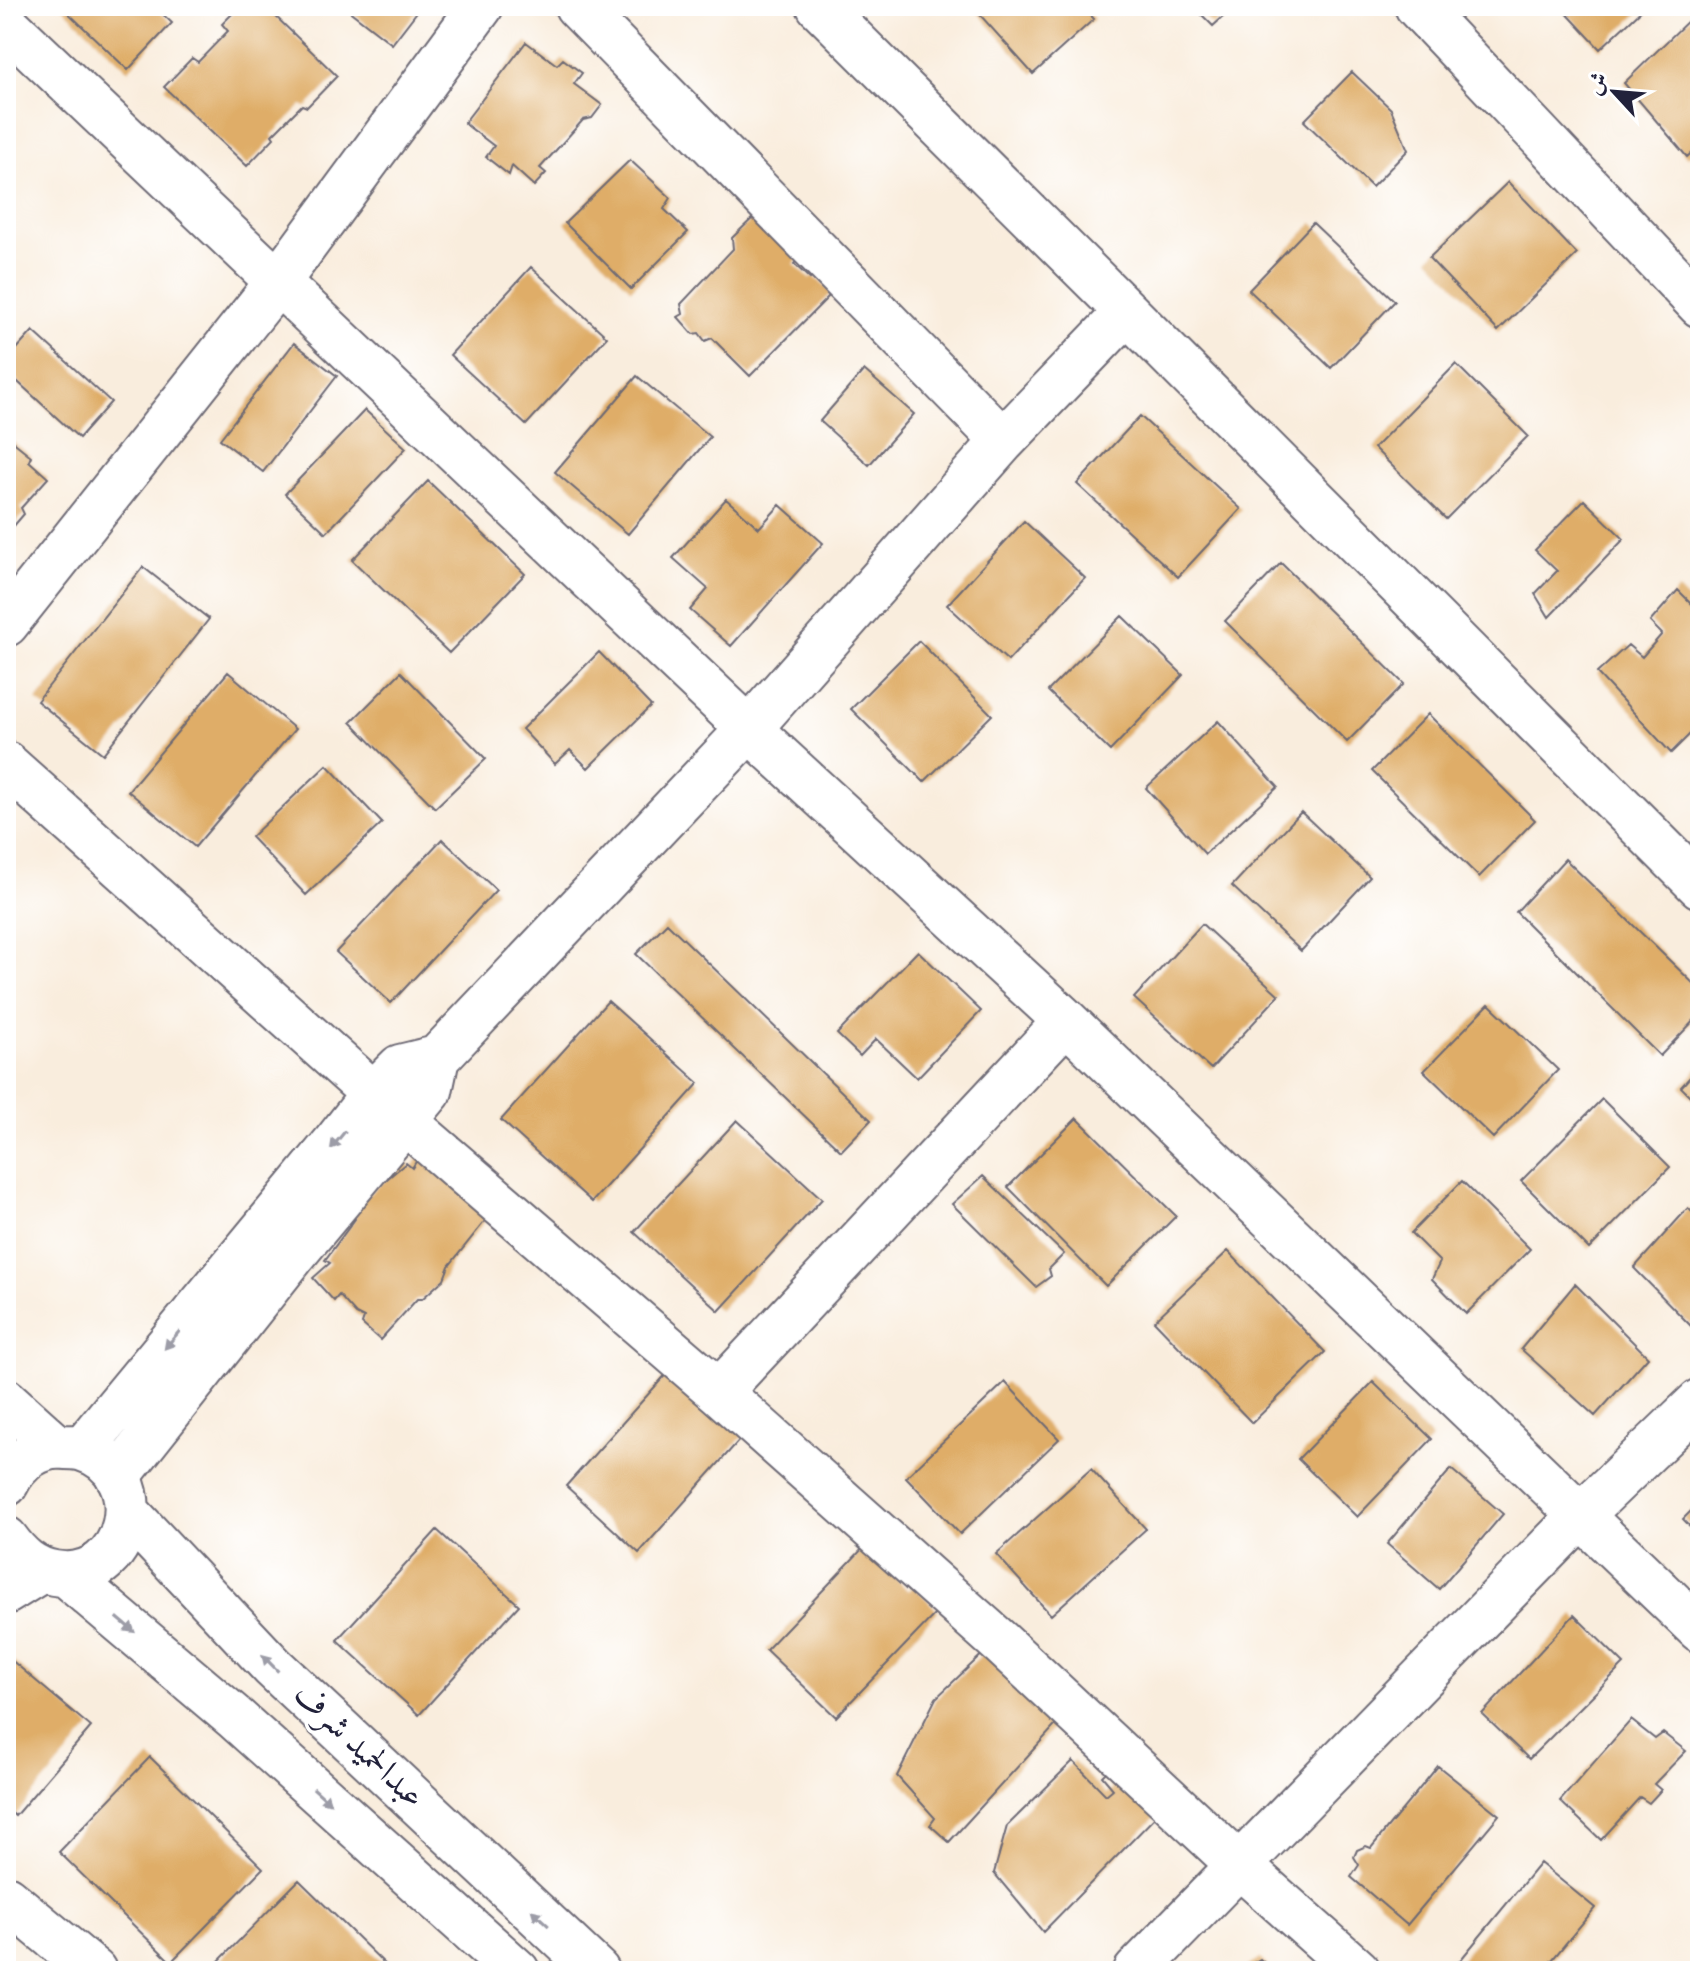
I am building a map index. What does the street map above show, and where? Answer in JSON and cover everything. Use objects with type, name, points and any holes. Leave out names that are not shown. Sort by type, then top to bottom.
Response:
[{"type":"street","points":[[6,624],[277,283],[481,6]]},
{"type":"street","points":[[577,6],[1003,441]]},
{"type":"street","points":[[819,6],[1127,312],[1692,860]]},
{"type":"street","points":[[1417,6],[1700,305]]},
{"type":"street","points":[[6,24],[749,729],[1066,1021],[1700,1630]]},
{"type":"street","points":[[6,1484],[13,1470],[32,1453],[70,1447],[390,1107],[430,1091],[437,1058],[749,729],[1003,441],[1127,312]]},
{"type":"street","points":[[6,764],[390,1107],[719,1392],[1001,1643],[1239,1865],[1358,1971]]},
{"type":"street","points":[[719,1392],[1066,1021]]},
{"type":"street","points":[[37,1579],[85,1572],[102,1563],[115,1549],[124,1532],[123,1494],[390,1107]]},
{"type":"street","points":[[6,1401],[70,1447]]},
{"type":"street","points":[[1136,1971],[1580,1516],[1700,1401]]},
{"type":"street","name":"عبدالحميد شرف","points":[[70,1447],[103,1459],[123,1494],[273,1667],[597,1971]]},
{"type":"street","name":"عبدالحميد شرف","points":[[6,1539],[37,1579],[234,1717],[517,1971]]},
{"type":"street","points":[[6,1898],[94,1971]]},
{"type":"building","points":[[61,6],[154,6],[172,23],[128,70]]},
{"type":"building","points":[[240,6],[265,6],[337,76],[307,107],[302,105],[272,135],[274,138],[247,166],[164,87],[192,58],[198,62],[228,31],[222,24]]},
{"type":"building","points":[[343,6],[415,6],[419,9],[392,44]]},
{"type":"building","points":[[972,6],[1082,6],[1094,19],[1033,74]]},
{"type":"building","points":[[1193,6],[1235,6],[1213,26]]},
{"type":"building","points":[[1560,6],[1646,6],[1600,49]]},
{"type":"building","points":[[1700,9],[1700,145],[1687,157],[1624,83]]},
{"type":"building","points":[[526,42],[557,65],[563,59],[582,73],[574,84],[602,105],[592,118],[583,120],[540,168],[546,173],[534,186],[512,166],[509,175],[486,157],[494,146],[464,123]]},
{"type":"building","points":[[1352,72],[1391,109],[1408,150],[1372,187],[1304,121]]},
{"type":"building","points":[[630,160],[671,198],[664,209],[688,232],[631,289],[565,223]]},
{"type":"building","points":[[1508,182],[1577,254],[1498,331],[1429,258]]},
{"type":"building","points":[[759,212],[798,259],[794,264],[810,279],[813,276],[833,292],[750,376],[712,338],[705,341],[699,333],[693,334],[678,317],[683,314],[681,304],[733,249],[732,238]]},
{"type":"building","points":[[1313,223],[1395,301],[1331,368],[1249,290]]},
{"type":"building","points":[[531,267],[607,337],[526,425],[450,355]]},
{"type":"building","points":[[33,331],[111,402],[79,438],[6,371],[6,361]]},
{"type":"building","points":[[294,343],[337,376],[263,472],[220,439]]},
{"type":"building","points":[[1456,364],[1528,436],[1446,519],[1374,448]]},
{"type":"building","points":[[864,370],[914,414],[869,465],[820,421]]},
{"type":"building","points":[[637,376],[710,437],[628,534],[555,472]]},
{"type":"building","points":[[365,410],[406,448],[326,533],[285,494]]},
{"type":"building","points":[[1140,416],[1241,509],[1178,577],[1077,484]]},
{"type":"building","points":[[6,436],[31,456],[29,461],[48,478],[21,508],[24,514],[6,535]]},
{"type":"building","points":[[428,481],[525,574],[449,653],[352,560]]},
{"type":"building","points":[[726,499],[759,528],[780,505],[823,543],[731,646],[690,610],[708,589],[673,558]]},
{"type":"building","points":[[1584,500],[1624,539],[1549,617],[1535,594],[1557,571],[1535,550]]},
{"type":"building","points":[[1024,521],[1085,578],[1008,661],[947,605]]},
{"type":"building","points":[[1281,563],[1404,684],[1347,742],[1225,621]]},
{"type":"building","points":[[143,567],[209,619],[103,754],[37,701]]},
{"type":"building","points":[[1678,590],[1700,612],[1700,714],[1693,721],[1697,727],[1671,753],[1597,673],[1628,645],[1642,657],[1662,634],[1650,622]]},
{"type":"building","points":[[1122,616],[1183,675],[1110,751],[1048,691]]},
{"type":"building","points":[[919,641],[992,715],[924,782],[851,709]]},
{"type":"building","points":[[599,652],[651,706],[588,768],[570,750],[555,764],[522,729]]},
{"type":"building","points":[[228,672],[295,729],[195,847],[128,791]]},
{"type":"building","points":[[401,672],[486,759],[435,808],[351,722]]},
{"type":"building","points":[[1428,714],[1535,820],[1479,877],[1372,771]]},
{"type":"building","points":[[1218,721],[1278,787],[1205,854],[1146,788]]},
{"type":"building","points":[[327,765],[382,823],[306,895],[251,837]]},
{"type":"building","points":[[1301,812],[1370,877],[1301,951],[1232,886]]},
{"type":"building","points":[[442,839],[496,890],[391,1003],[336,952]]},
{"type":"building","points":[[1565,859],[1700,990],[1700,1014],[1660,1056],[1516,912]]},
{"type":"building","points":[[667,923],[871,1120],[841,1151],[636,954]]},
{"type":"building","points":[[1202,924],[1279,995],[1211,1069],[1134,998]]},
{"type":"building","points":[[918,951],[981,1011],[917,1078],[876,1039],[860,1056],[837,1034]]},
{"type":"building","points":[[608,1001],[699,1083],[592,1202],[501,1120]]},
{"type":"building","points":[[1489,1004],[1558,1070],[1493,1138],[1424,1071]]},
{"type":"building","points":[[1700,1066],[1700,1106],[1681,1087]]},
{"type":"building","points":[[1602,1099],[1670,1167],[1589,1249],[1521,1181]]},
{"type":"building","points":[[1077,1118],[1176,1216],[1106,1286],[1008,1187]]},
{"type":"building","points":[[737,1120],[822,1199],[719,1311],[634,1232]]},
{"type":"building","points":[[424,1149],[492,1212],[449,1266],[444,1279],[422,1299],[417,1299],[380,1340],[362,1324],[364,1318],[356,1314],[339,1295],[334,1301],[313,1278],[330,1263],[325,1260],[355,1219],[357,1204],[406,1163],[412,1168]]},
{"type":"building","points":[[983,1176],[1064,1254],[1049,1269],[1051,1276],[1036,1287],[952,1204]]},
{"type":"building","points":[[1462,1181],[1530,1249],[1466,1314],[1432,1279],[1440,1262],[1411,1233]]},
{"type":"building","points":[[1688,1208],[1700,1220],[1700,1318],[1691,1326],[1634,1268]]},
{"type":"building","points":[[1228,1251],[1325,1352],[1252,1423],[1154,1321]]},
{"type":"building","points":[[1575,1284],[1648,1357],[1595,1416],[1521,1349]]},
{"type":"building","points":[[678,1361],[750,1428],[639,1553],[566,1486]]},
{"type":"building","points":[[1005,1382],[1059,1439],[960,1534],[906,1477]]},
{"type":"building","points":[[1373,1382],[1432,1439],[1357,1517],[1298,1459]]},
{"type":"building","points":[[1091,1469],[1146,1529],[1051,1615],[996,1554]]},
{"type":"building","points":[[1451,1469],[1503,1514],[1439,1589],[1387,1544]]},
{"type":"building","points":[[1700,1502],[1700,1537],[1683,1519]]},
{"type":"building","points":[[437,1530],[519,1605],[419,1715],[337,1640]]},
{"type":"building","points":[[866,1545],[908,1591],[914,1586],[938,1611],[836,1717],[766,1650]]},
{"type":"building","points":[[1574,1615],[1624,1664],[1529,1759],[1482,1714]]},
{"type":"building","points":[[990,1647],[1063,1717],[949,1842],[930,1825],[935,1818],[897,1776],[936,1698]]},
{"type":"building","points":[[10,1659],[91,1727],[15,1816],[6,1808],[6,1664]]},
{"type":"building","points":[[1631,1720],[1655,1739],[1663,1733],[1686,1751],[1654,1784],[1661,1790],[1649,1803],[1640,1797],[1601,1840],[1560,1801]]},
{"type":"building","points":[[150,1757],[263,1868],[171,1962],[59,1852]]},
{"type":"building","points":[[1073,1761],[1106,1795],[1113,1789],[1102,1776],[1117,1761],[1163,1809],[1043,1932],[994,1873],[1007,1826]]},
{"type":"building","points":[[1438,1766],[1499,1815],[1407,1925],[1351,1877],[1359,1865],[1354,1857],[1357,1850],[1366,1846],[1371,1848]]},
{"type":"building","points":[[1540,1863],[1595,1908],[1543,1971],[1455,1971],[1453,1969]]},
{"type":"building","points":[[299,1880],[392,1971],[209,1971]]},
{"type":"building","points":[[1260,1959],[1273,1971],[1240,1971]]}]
